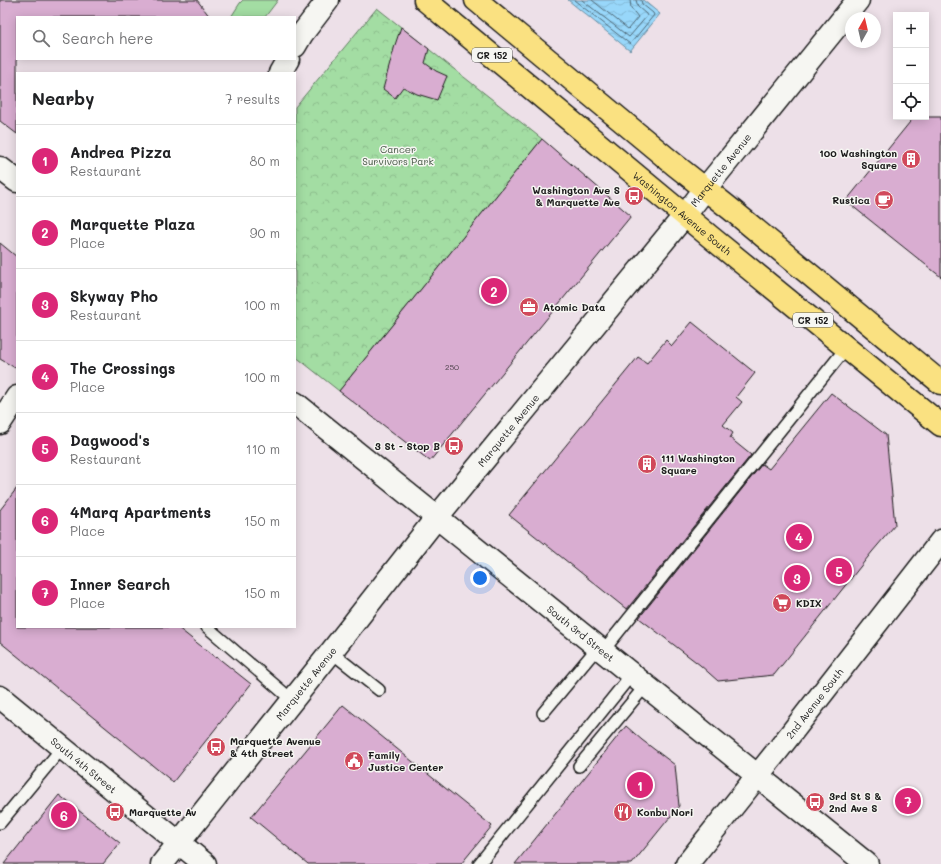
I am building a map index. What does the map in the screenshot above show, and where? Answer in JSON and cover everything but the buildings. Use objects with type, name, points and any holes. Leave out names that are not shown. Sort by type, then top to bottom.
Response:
[{"type":"main road","name":"Washington Avenue South","points":[[425,0],[941,425]]},
{"type":"main road","name":"CR 152","points":[[476,0],[674,165],[941,383]]},
{"type":"street","points":[[296,44],[328,0]]},
{"type":"street","name":"Marquette Avenue","points":[[162,864],[437,516],[685,215],[858,0]]},
{"type":"street","points":[[281,72],[287,60]]},
{"type":"street","points":[[0,168],[16,180]]},
{"type":"street","points":[[0,423],[16,399]]},
{"type":"street","name":"South 3rd Street","points":[[296,404],[867,864]]},
{"type":"street","name":"2nd Avenue South","points":[[687,864],[941,541]]},
{"type":"street","name":"South 4th Street","points":[[0,697],[205,864]]},
{"type":"lane","points":[[543,713],[601,649],[846,348]]},
{"type":"lane","points":[[208,628],[292,700]]},
{"type":"lane","points":[[330,652],[379,690]]},
{"type":"lane","points":[[579,766],[639,680]]},
{"type":"lane","points":[[480,864],[639,680]]},
{"type":"lane","points":[[0,823],[62,748]]},
{"type":"green space","points":[[243,0],[278,0],[266,16],[232,16]]},
{"type":"green space","name":"Cancer Survivors Park","points":[[377,8],[542,139],[339,391],[296,357],[296,106]]},
{"type":"water","points":[[568,0],[643,0],[660,14],[630,51]]},
{"type":"place","name":"100 Washington Square","points":[[911,159]]},
{"type":"place","name":"Washington Ave S & Marquette Ave","points":[[634,196]]},
{"type":"place","name":"Rustica","points":[[884,200]]},
{"type":"place","name":"Marquette Plaza","points":[[494,291]]},
{"type":"place","name":"Atomic Data","points":[[529,307]]},
{"type":"place","name":"3 St - Stop B","points":[[454,446]]},
{"type":"place","name":"111 Washington Square","points":[[647,464]]},
{"type":"place","name":"The Crossings","points":[[799,537]]},
{"type":"place","name":"Dagwood's","points":[[839,571]]},
{"type":"place","name":"Skyway Pho","points":[[797,578]]},
{"type":"place","name":"KDIX","points":[[782,603]]},
{"type":"place","name":"Marquette Avenue & 4th Street","points":[[216,747]]},
{"type":"place","name":"Family Justice Center","points":[[354,761]]},
{"type":"place","name":"Andrea Pizza","points":[[640,785]]},
{"type":"place","name":"Inner Search","points":[[908,801]]},
{"type":"place","name":"3rd St S & 2nd Ave S","points":[[815,802]]},
{"type":"place","name":"Marquette Av","points":[[115,812]]},
{"type":"place","name":"Konbu Nori","points":[[623,812]]},
{"type":"place","name":"4Marq Apartments","points":[[64,815]]}]
